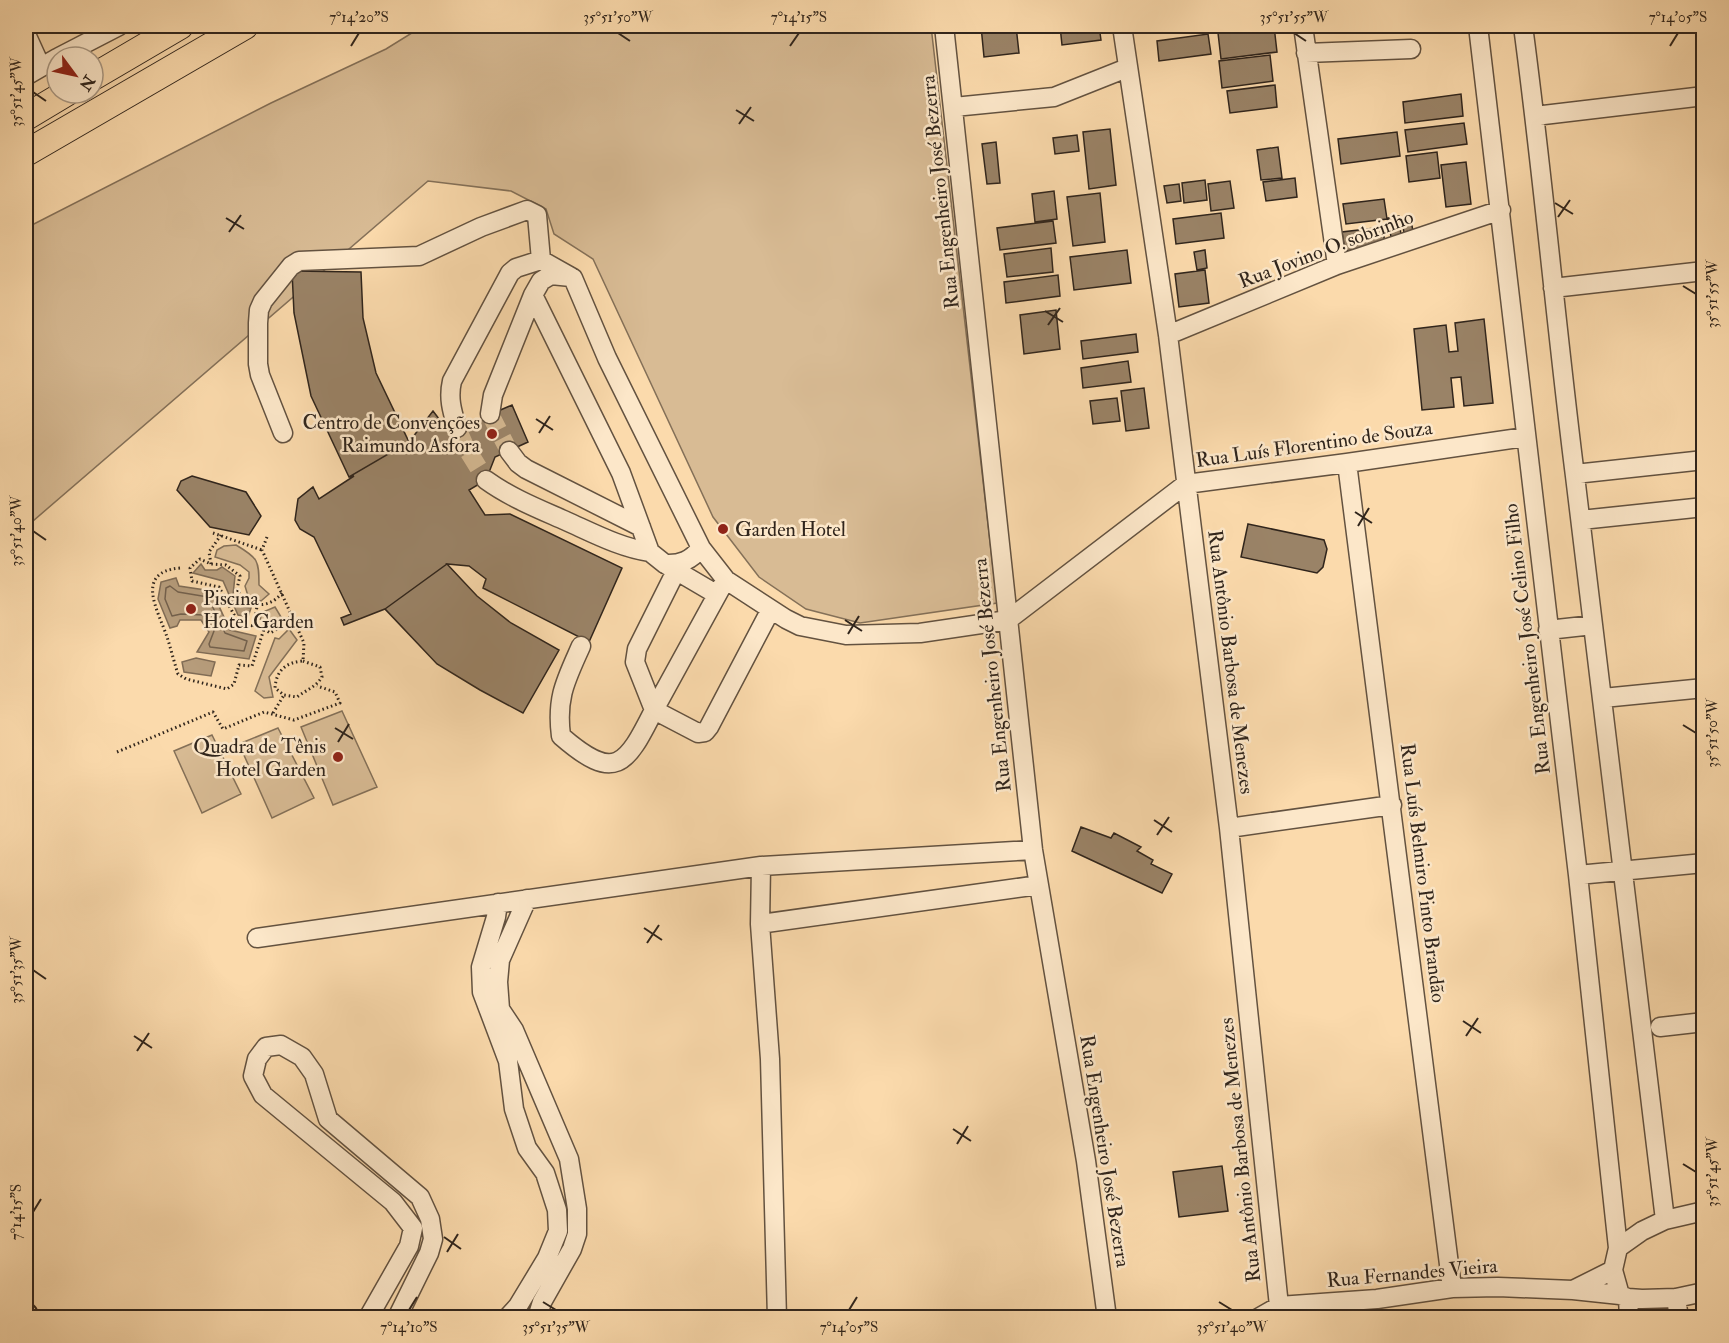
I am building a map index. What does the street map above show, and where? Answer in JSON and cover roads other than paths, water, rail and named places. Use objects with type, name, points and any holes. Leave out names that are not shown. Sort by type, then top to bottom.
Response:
[{"type":"highway","points":[[105,70],[180,26]]},
{"type":"highway","points":[[26,153],[245,26]]},
{"type":"highway","points":[[26,117],[46,105]]},
{"type":"street","points":[[83,45],[119,26]]},
{"type":"street","name":"Rua Engenheiro José Bezerra","points":[[944,26],[1033,850],[1086,1161],[1107,1317]]},
{"type":"street","name":"Rua Antônio Barbosa de Menezes","points":[[1122,26],[1168,335],[1229,828],[1279,1306]]},
{"type":"street","points":[[1303,26],[1337,265]]},
{"type":"street","name":"Rua Engenheiro José Celino Filho","points":[[1478,26],[1578,875],[1618,1248]]},
{"type":"street","points":[[1523,26],[1665,1220]]},
{"type":"street","points":[[26,34],[45,63]]},
{"type":"street","points":[[1306,53],[1411,49]]},
{"type":"street","points":[[954,106],[1054,96],[1127,68]]},
{"type":"street","points":[[1535,116],[1704,96]]},
{"type":"street","points":[[283,433],[260,375],[258,323],[263,301],[291,266],[299,261],[418,256],[522,210],[537,215],[541,260]]},
{"type":"street","name":"Rua Jovino O. sobrinho","points":[[1168,335],[1337,265],[1501,210]]},
{"type":"street","points":[[457,428],[450,403],[449,392],[452,381],[510,273],[516,268],[541,260],[573,278],[607,358],[721,587]]},
{"type":"street","points":[[1553,288],[1704,271]]},
{"type":"street","points":[[490,414],[493,395],[533,295],[541,281],[551,275],[573,278]]},
{"type":"street","points":[[533,295],[621,473],[650,552]]},
{"type":"street","name":"Rua Luís Florentino de Souza","points":[[1008,620],[1186,484],[1347,464],[1527,437]]},
{"type":"street","points":[[509,451],[526,469],[641,527]]},
{"type":"street","points":[[1575,474],[1704,460]]},
{"type":"street","name":"Rua Luís Belmiro Pinto Brandão","points":[[1347,464],[1452,1288]]},
{"type":"street","points":[[486,480],[504,493],[588,531],[636,550],[650,552],[671,567],[721,587],[800,626],[846,635],[920,633],[1008,620]]},
{"type":"street","points":[[1581,520],[1704,507]]},
{"type":"street","points":[[701,548],[693,558],[671,567],[637,650],[635,662],[654,710],[698,733],[705,732],[770,610]]},
{"type":"street","points":[[582,645],[561,692],[558,715],[561,736],[577,751],[601,763],[616,764],[627,757],[639,740],[721,587]]},
{"type":"street","points":[[1548,630],[1593,625]]},
{"type":"street","points":[[1603,698],[1704,687]]},
{"type":"street","points":[[1229,828],[1392,804]]},
{"type":"street","points":[[257,938],[761,866],[1033,850]]},
{"type":"street","points":[[1578,875],[1704,862]]},
{"type":"street","points":[[761,866],[760,924],[770,1059],[777,1317]]},
{"type":"street","points":[[760,924],[1039,885]]},
{"type":"street","points":[[527,899],[500,960],[498,982],[500,1009],[514,1030],[569,1159],[578,1234],[542,1302],[537,1317]]},
{"type":"street","points":[[498,903],[481,967],[482,992],[508,1060],[514,1109],[527,1148],[545,1173],[557,1210],[558,1231],[547,1258],[518,1306],[507,1317]]},
{"type":"street","points":[[1660,1026],[1704,1022]]},
{"type":"street","points":[[368,1317],[409,1246],[412,1228],[393,1202],[263,1095],[253,1076],[257,1059],[266,1047],[281,1045],[302,1057],[314,1074],[328,1119],[420,1197],[430,1219],[433,1239],[429,1253],[397,1317]]},
{"type":"street","points":[[1629,1317],[1624,1296],[1612,1270],[1618,1248],[1642,1231],[1665,1220],[1704,1211]]},
{"type":"street","name":"Rua Fernandes Vieira","points":[[1573,1290],[1612,1270]]},
{"type":"street","name":"Rua Fernandes Vieira","points":[[1258,1317],[1279,1306],[1377,1299],[1452,1288],[1573,1290],[1624,1296],[1676,1298],[1704,1292]]},
{"type":"street","points":[[1676,1298],[1679,1317]]},
{"type":"water","points":[[201,564],[205,570],[217,570],[222,567],[235,576],[233,595],[244,607],[251,608],[248,617],[238,615],[223,581],[193,573]]},
{"type":"water","name":"Piscina Hotel Garden","points":[[176,578],[179,586],[212,591],[230,630],[256,636],[249,659],[197,652],[209,632],[201,620],[180,620],[177,626],[170,628],[158,599],[161,582]]},
{"type":"water","points":[[196,658],[215,662],[211,676],[184,672],[182,662]]},
{"type":"tunnel","points":[[490,414],[509,451]]},
{"type":"tunnel","points":[[457,428],[486,480]]},
{"type":"place","name":"Centro de Convenções Raimundo Asfora","points":[[492,434]]},
{"type":"place","name":"Garden Hotel","points":[[723,529]]},
{"type":"place","name":"Piscina Hotel Garden","points":[[191,609]]},
{"type":"place","name":"Quadra de Tênis Hotel Garden","points":[[338,757]]}]
